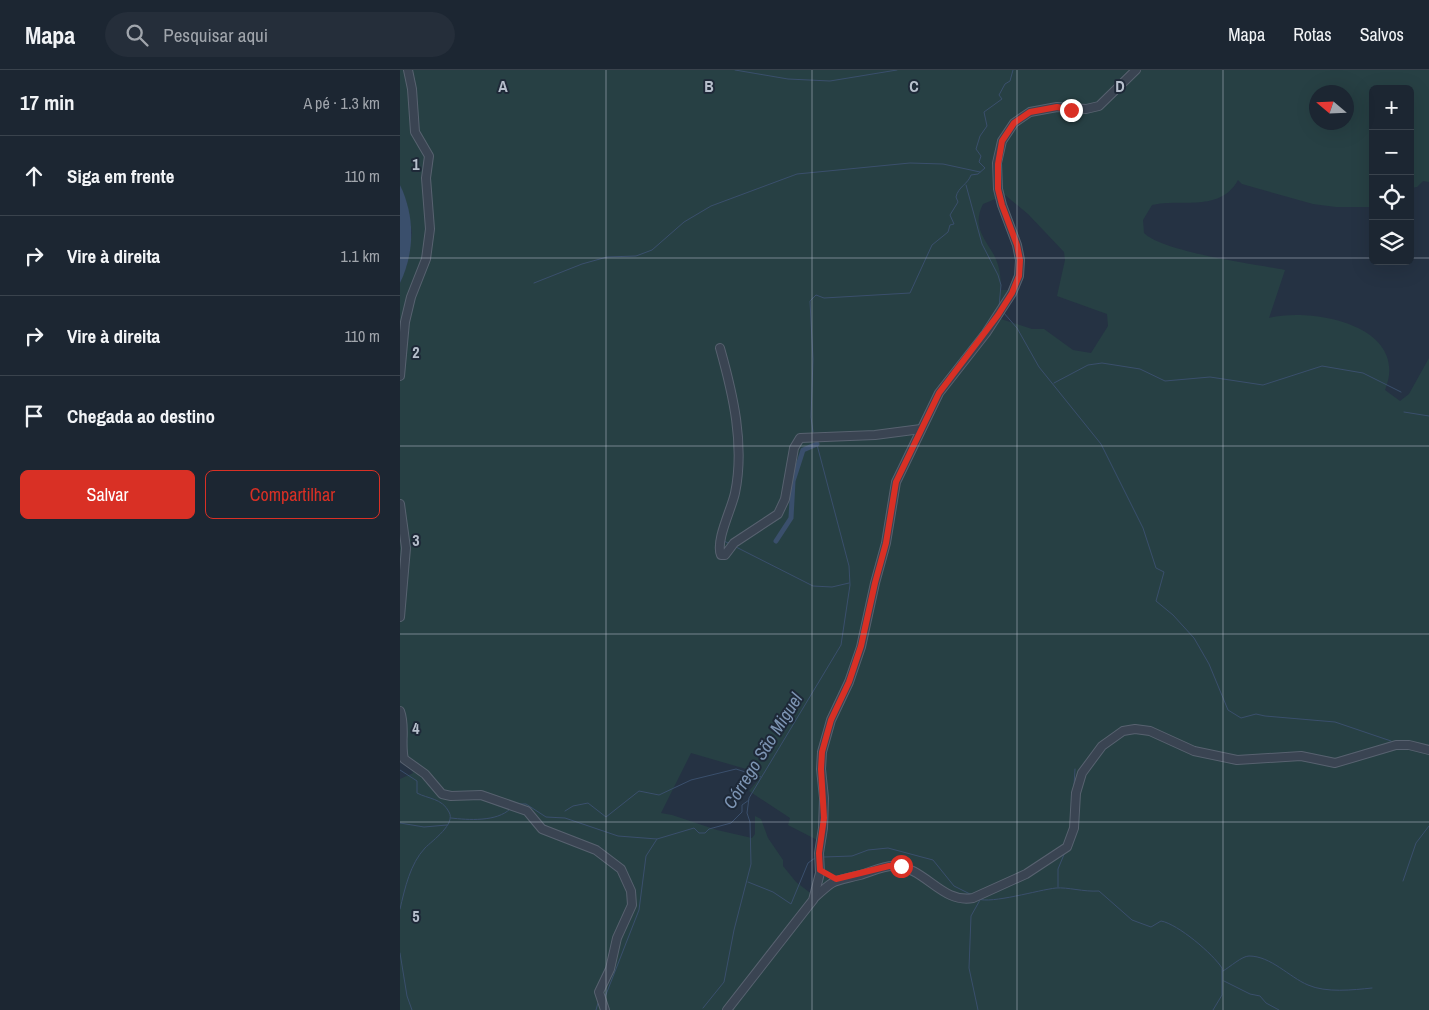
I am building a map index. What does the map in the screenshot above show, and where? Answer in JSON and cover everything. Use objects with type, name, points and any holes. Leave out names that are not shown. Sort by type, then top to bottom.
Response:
[{"type":"street","points":[[400,376],[404,322],[411,297],[426,259],[430,229],[426,178],[429,156],[417,139],[415,132],[412,89],[408,70]]},
{"type":"street","points":[[813,900],[820,870],[819,853],[823,828],[824,798],[821,769],[824,742],[861,646],[870,602],[886,543],[896,482],[944,386],[986,334],[1012,293],[1019,276],[1020,260],[1017,245],[998,189],[999,152],[1006,131],[1021,117],[1040,109],[1057,107],[1078,110],[1098,106],[1136,70]]},
{"type":"street","points":[[720,348],[730,383],[739,451],[735,494],[720,544],[721,556],[725,555],[734,543],[778,514],[785,499],[793,453],[800,438],[875,435],[921,429]]},
{"type":"street","points":[[400,504],[406,548],[400,617]]},
{"type":"street","points":[[400,711],[404,725],[402,742],[404,759],[425,774],[442,794],[451,796],[481,795],[527,811],[542,829],[596,850],[614,862],[626,875],[632,890],[632,906],[617,938],[610,969],[599,992],[603,1003]]},
{"type":"street","points":[[727,1010],[813,900],[836,879],[889,866],[901,866],[914,872],[954,898],[964,900],[973,898],[1026,874],[1067,847],[1074,828],[1076,793],[1082,773],[1102,746],[1116,734],[1129,729],[1150,731],[1194,751],[1238,760],[1301,756],[1335,763],[1396,745],[1409,745],[1429,750]]},
{"type":"street","points":[[820,870],[836,879]]},
{"type":"green space","points":[[400,70],[1429,70],[1429,182],[1423,181],[1414,187],[1414,85],[1369,85],[1369,207],[1336,207],[1313,204],[1242,184],[1238,180],[1221,197],[1211,201],[1152,205],[1143,220],[1144,233],[1154,240],[1170,246],[1210,256],[1285,270],[1269,318],[1288,315],[1332,319],[1353,326],[1371,336],[1384,350],[1389,368],[1385,390],[1400,401],[1409,394],[1429,358],[1429,1010],[400,1010],[400,779],[413,773],[403,749],[408,738],[400,735],[400,283],[407,264],[412,233],[407,204],[400,185]],"holes":[[[1005,195],[1028,214],[1064,252],[1065,260],[1057,296],[1107,314],[1108,326],[1091,353],[1073,350],[1044,329],[1032,329],[1001,319],[1015,290],[1001,290],[998,264],[983,237],[979,219],[983,204]],[[691,753],[753,771],[759,779],[749,791],[790,818],[788,825],[821,842],[813,895],[796,882],[783,866],[783,860],[768,838],[761,819],[755,816],[755,834],[752,838],[717,830],[661,813]]]},
{"type":"water","points":[[400,185],[411,221],[411,247],[400,283]]},
{"type":"waterway","points":[[735,70],[788,79],[830,81],[897,70]]},
{"type":"waterway","name":"Córrego São Miguel","points":[[813,432],[811,417],[813,359],[810,301],[816,295],[824,298],[910,293],[932,245],[948,232],[950,225],[954,224],[950,215],[958,202],[956,197],[959,191],[971,175],[978,174],[985,168],[979,162],[981,156],[976,149],[980,136],[987,126],[984,112],[1002,99],[999,95],[1005,84],[1010,81],[1013,70]]},
{"type":"waterway","points":[[534,283],[582,264],[607,257],[636,256],[652,250],[684,222],[711,206],[797,174],[910,163],[943,164],[980,172]]},
{"type":"waterway","points":[[966,185],[982,244],[1001,285],[999,307]]},
{"type":"waterway","points":[[1003,312],[1017,328],[1039,367],[1101,444],[1143,528],[1156,568],[1164,572],[1156,601],[1173,615],[1194,638],[1209,664],[1228,710],[1241,718],[1256,714],[1335,722],[1391,741]]},
{"type":"waterway","points":[[1054,383],[1088,365],[1102,363],[1140,369],[1165,381],[1210,377],[1263,385],[1322,366],[1363,373],[1401,392]]},
{"type":"waterway","points":[[1404,412],[1429,416]]},
{"type":"waterway","name":"Córrego São Miguel","points":[[703,1008],[724,982],[734,930],[751,864],[750,822],[747,813],[749,798],[841,645],[850,585],[849,566],[816,441]]},
{"type":"waterway","points":[[776,541],[791,518],[793,481],[803,450],[817,444]]},
{"type":"waterway","points":[[724,541],[730,544]]},
{"type":"waterway","points":[[736,547],[813,586],[832,587],[849,583]]},
{"type":"waterway","points":[[565,811],[573,806],[588,803],[606,817],[639,791],[659,795],[691,780],[736,769],[761,777]]},
{"type":"waterway","points":[[1074,786],[1075,769]]},
{"type":"waterway","points":[[400,770],[417,781],[417,793],[443,804],[450,817],[447,827],[425,848],[415,861],[400,909]]},
{"type":"waterway","points":[[518,804],[526,804],[546,817],[565,818],[618,836],[657,839],[694,828],[699,833],[705,833],[709,829],[731,823],[742,812],[742,805],[749,800]]},
{"type":"waterway","points":[[451,818],[490,818],[510,809]]},
{"type":"waterway","points":[[400,823],[424,827],[447,825]]},
{"type":"waterway","points":[[1403,881],[1416,843],[1429,826]]},
{"type":"waterway","name":"Córrego São Miguel","points":[[605,997],[639,910],[646,856],[657,839]]},
{"type":"waterway","points":[[824,857],[852,856],[868,850],[888,848],[933,860],[954,886],[972,895]]},
{"type":"waterway","points":[[1058,887],[1058,869],[1065,852]]},
{"type":"waterway","points":[[748,882],[773,892],[791,904],[808,863],[815,858]]},
{"type":"waterway","points":[[978,899],[994,900],[1056,888],[1099,891],[1132,920],[1151,927],[1161,921],[1168,923],[1194,940],[1222,968],[1222,995],[1213,1010]]},
{"type":"waterway","points":[[978,1010],[969,968],[971,916],[980,900]]},
{"type":"waterway","points":[[400,953],[407,996],[412,1010]]},
{"type":"waterway","points":[[1223,971],[1249,956],[1265,959],[1315,988],[1340,990],[1372,988]]},
{"type":"waterway","points":[[1224,981],[1250,994],[1260,996],[1266,1003],[1279,1010]]},
{"type":"waterway","name":"Córrego São Miguel","points":[[596,1010],[598,1003]]},
{"type":"route","points":[[901,866],[889,866],[859,875],[836,879],[824,874],[820,870],[819,853],[823,828],[824,798],[821,761],[824,742],[831,720],[856,665],[889,531],[896,482],[939,393],[986,334],[1012,293],[1019,276],[1020,260],[1017,245],[998,189],[998,164],[1002,141],[1006,131],[1021,117],[1030,112],[1057,107],[1071,110]]}]
